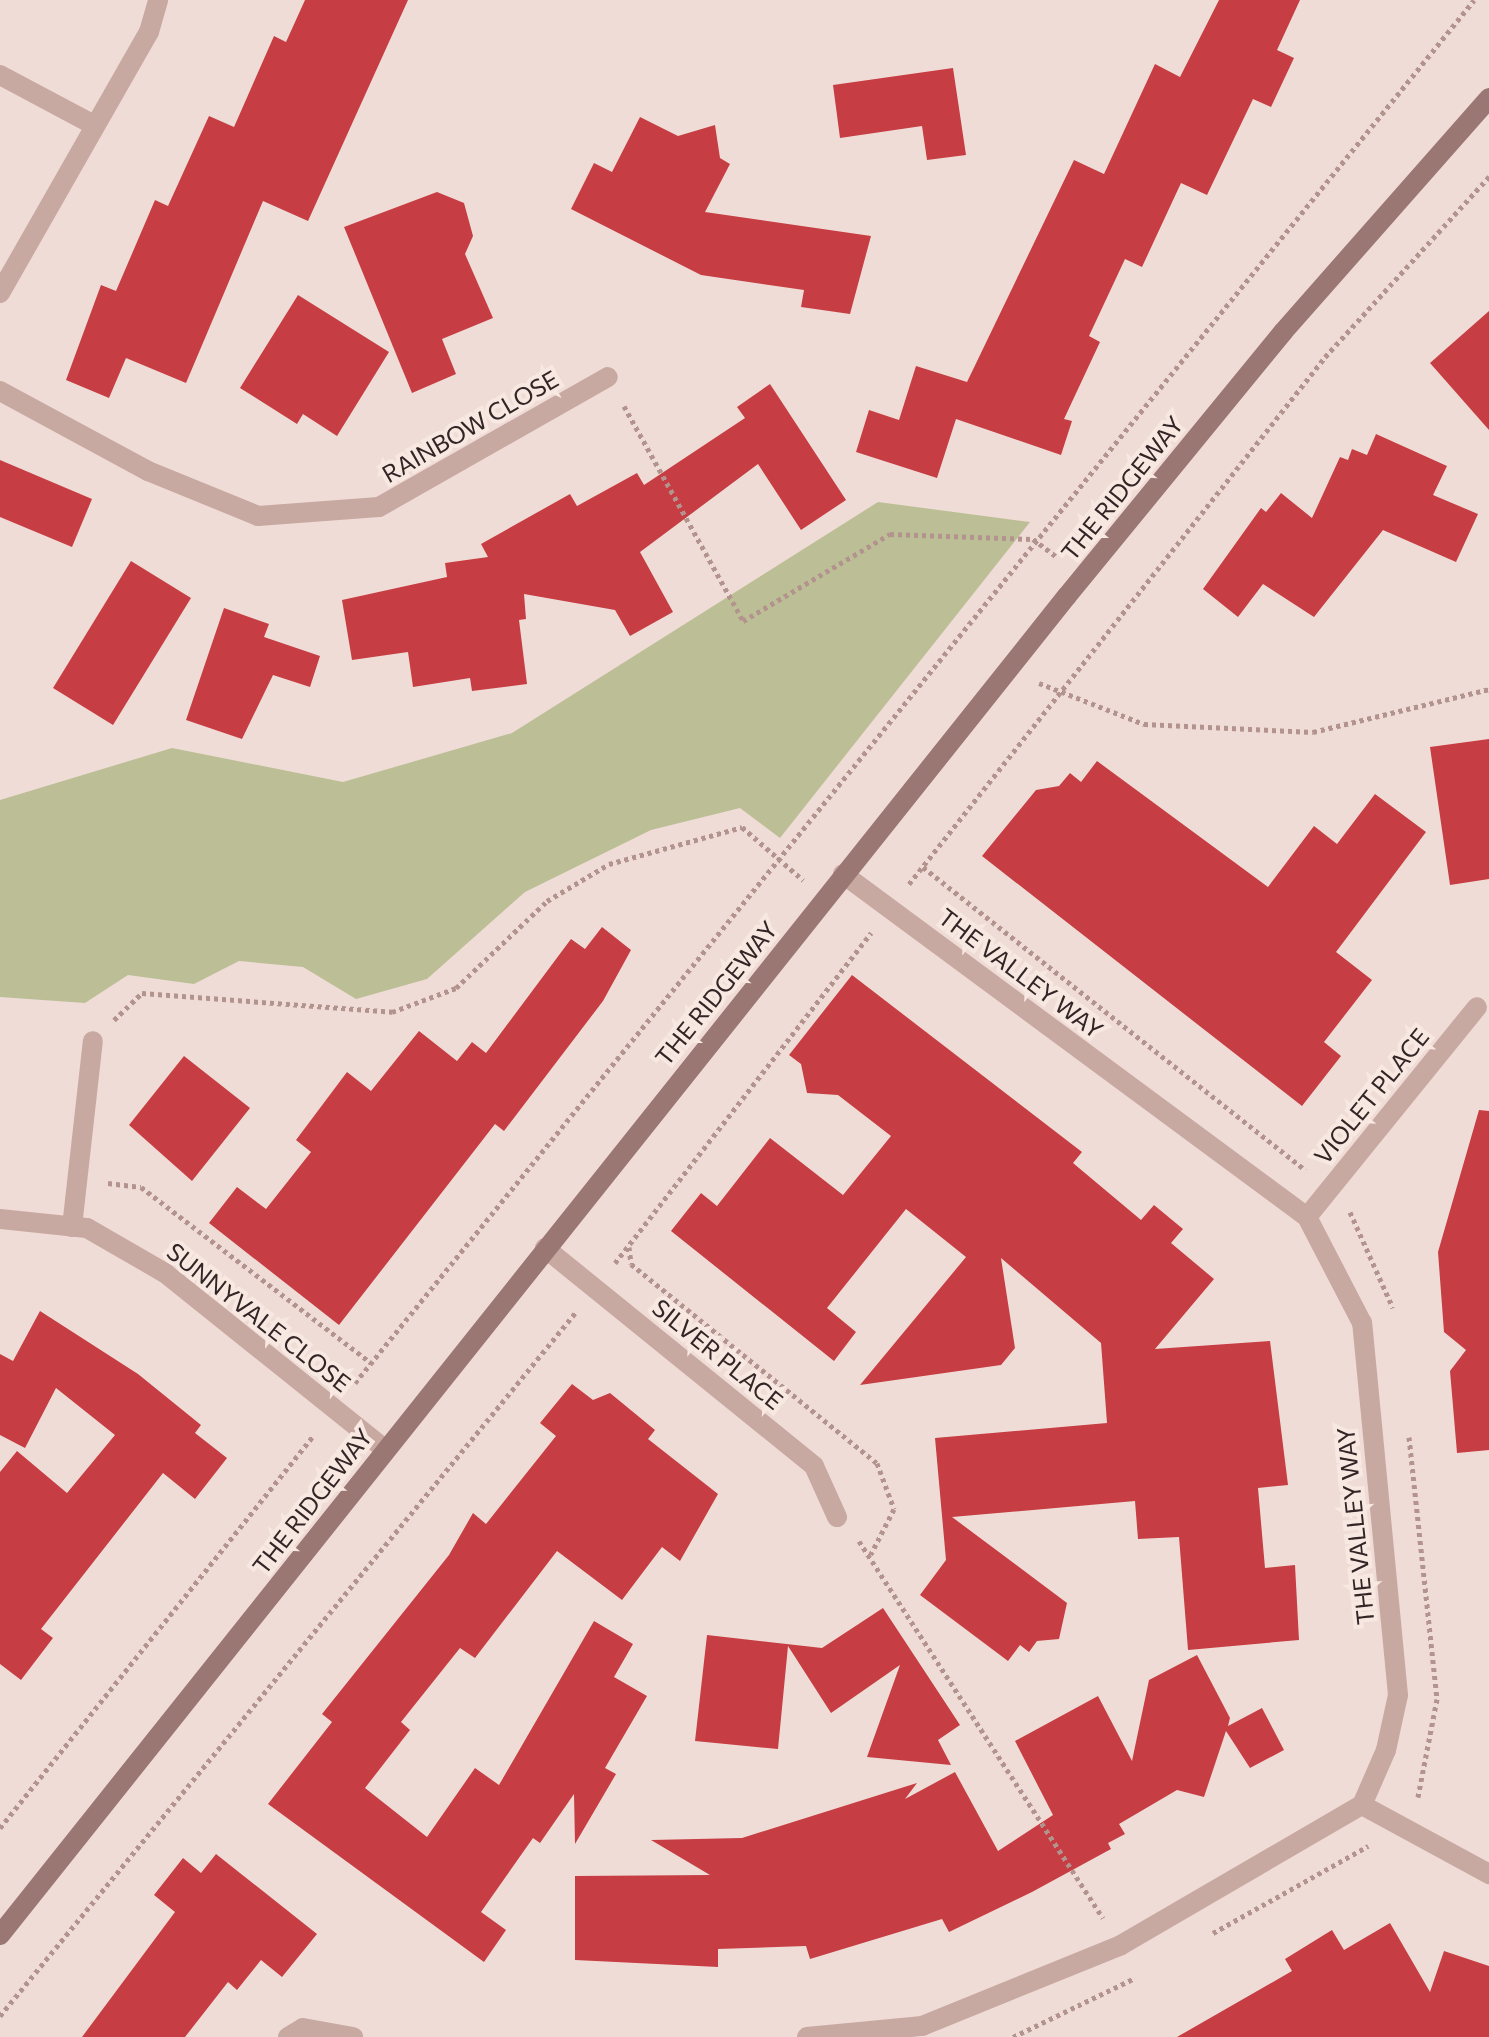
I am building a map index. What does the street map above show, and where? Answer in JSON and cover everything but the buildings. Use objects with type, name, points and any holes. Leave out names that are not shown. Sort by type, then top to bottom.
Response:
[{"type":"street","points":[[0,293],[92,124],[149,32],[158,0]]},
{"type":"street","points":[[0,75],[92,124]]},
{"type":"street","name":"THE RIDGEWAY","points":[[0,1935],[843,874],[1283,332],[1489,98]]},
{"type":"street","name":"RAINBOW CLOSE","points":[[0,391],[148,471],[258,516],[379,507],[608,377]]},
{"type":"street","name":"THE VALLEY WAY","points":[[843,874],[1307,1217],[1362,1323],[1398,1695],[1386,1750],[1362,1805]]},
{"type":"street","name":"VIOLET PLACE","points":[[1307,1217],[1477,1007]]},
{"type":"street","points":[[72,1227],[93,1041]]},
{"type":"street","name":"SUNNYVALE CLOSE","points":[[0,1219],[72,1227],[165,1273],[386,1450]]},
{"type":"street","name":"SILVER PLACE","points":[[545,1248],[814,1466],[837,1517]]},
{"type":"street","points":[[807,2037],[922,2026],[1121,1945],[1362,1805],[1489,1874]]},
{"type":"street","points":[[288,2037],[303,2028],[353,2037]]},
{"type":"path","points":[[0,1828],[1033,539],[1474,0]]},
{"type":"path","points":[[0,2016],[595,1288],[1325,357],[1489,177]]},
{"type":"path","points":[[608,377],[743,621],[890,534],[1033,539],[1084,577]]},
{"type":"path","points":[[1009,671],[1144,724],[1313,732],[1489,689]]},
{"type":"path","points":[[93,1041],[142,993],[392,1012],[456,988],[547,901],[609,864],[742,827],[825,898]]},
{"type":"path","points":[[923,867],[1329,1189],[1355,1218],[1394,1315]]},
{"type":"path","points":[[77,1180],[141,1187],[371,1363]]},
{"type":"path","points":[[1408,1425],[1437,1699],[1414,1789],[1422,1807]]},
{"type":"path","points":[[837,1517],[875,1558],[1121,1945]]},
{"type":"green space","points":[[878,502],[1030,522],[780,838],[740,808],[651,830],[525,892],[427,979],[356,999],[303,967],[239,961],[194,984],[128,975],[85,1003],[0,997],[0,800],[172,748],[343,782],[512,733]]}]
